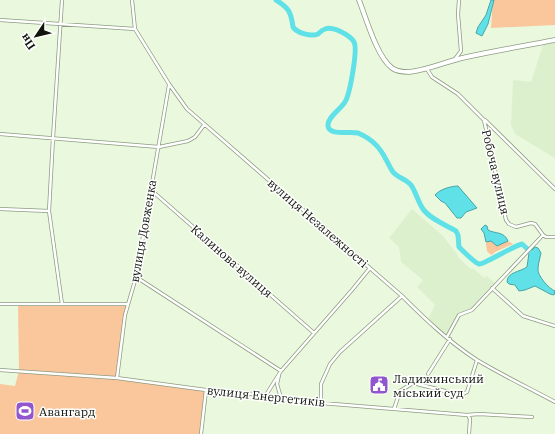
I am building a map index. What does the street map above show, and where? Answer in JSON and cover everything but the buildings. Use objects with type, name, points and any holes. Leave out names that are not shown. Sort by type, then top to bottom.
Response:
[{"type":"street","points":[[62,0],[49,211],[62,304]]},
{"type":"street","name":"вулиця Незалежності","points":[[132,0],[135,29],[169,84],[187,109],[402,296],[426,321],[477,360],[555,402]]},
{"type":"street","points":[[359,0],[384,60],[399,71],[408,72],[427,69],[455,60],[555,40]]},
{"type":"street","points":[[455,60],[461,50],[458,14],[459,0]]},
{"type":"street","points":[[0,20],[135,29]]},
{"type":"street","name":"Робоча вулиця","points":[[427,69],[432,77],[458,94],[484,120],[506,220],[509,224],[516,227],[531,223],[535,224],[546,237],[555,237]]},
{"type":"street","name":"вулиця Довженка","points":[[117,378],[125,315],[136,277],[169,84]]},
{"type":"street","points":[[484,120],[555,188]]},
{"type":"street","points":[[0,134],[159,147],[188,141],[195,137],[204,125]]},
{"type":"street","name":"Калинова вулиця","points":[[151,190],[314,333]]},
{"type":"street","points":[[0,209],[49,211]]},
{"type":"street","points":[[447,337],[459,315],[472,310],[543,235]]},
{"type":"street","points":[[266,395],[280,372],[370,268]]},
{"type":"street","points":[[136,277],[280,372]]},
{"type":"street","points":[[492,288],[523,316],[555,326]]},
{"type":"street","points":[[321,402],[321,384],[330,364],[340,352],[402,296]]},
{"type":"street","points":[[0,304],[128,304]]},
{"type":"street","points":[[428,374],[450,339]]},
{"type":"street","points":[[394,409],[400,391],[413,383],[461,395],[467,392],[477,360]]},
{"type":"street","name":"вулиця Енергетиків","points":[[0,370],[117,378],[206,390],[394,409],[468,415],[479,414],[532,417]]},
{"type":"street","points":[[280,372],[277,384],[281,398]]},
{"type":"street","points":[[201,434],[206,390]]},
{"type":"street","points":[[468,415],[470,420],[468,434]]},
{"type":"shaded area","points":[[493,0],[555,0],[555,25],[491,28]]},
{"type":"shaded area","points":[[555,40],[555,158],[515,134],[511,125],[513,80],[531,82],[544,42]]},
{"type":"shaded area","points":[[412,209],[443,236],[458,257],[472,270],[473,268],[484,278],[487,276],[496,284],[472,310],[459,315],[447,337],[427,321],[435,305],[417,287],[423,280],[401,262],[399,247],[389,238]]},
{"type":"shaded area","points":[[489,240],[498,245],[508,241],[513,244],[495,252],[492,255],[487,251],[486,243]]},
{"type":"shaded area","points":[[18,304],[128,304],[125,315],[117,378],[206,390],[201,434],[0,434],[0,384],[15,386],[19,371]]},
{"type":"water","points":[[491,0],[494,0],[488,24],[482,36],[476,33],[486,15]]},
{"type":"water","points":[[458,186],[477,208],[466,212],[461,218],[457,218],[445,203],[435,195],[446,188]]},
{"type":"water","points":[[485,225],[487,226],[488,230],[502,234],[508,241],[497,246],[491,241],[486,242],[484,233],[481,229]]},
{"type":"water","points":[[535,247],[538,248],[541,253],[538,267],[539,275],[547,285],[555,291],[554,295],[535,286],[519,291],[515,285],[507,282],[511,274],[527,267],[529,253]]},
{"type":"waterway","points":[[276,0],[284,5],[289,11],[293,27],[301,33],[315,35],[328,28],[345,34],[354,42],[355,53],[353,72],[347,97],[343,105],[330,119],[328,123],[329,129],[336,132],[358,133],[373,142],[381,150],[393,172],[411,185],[426,213],[456,231],[458,235],[459,247],[477,263],[482,264],[522,244],[533,254],[534,257]]},
{"type":"place","name":"Ладижинський міський суд","points":[[379,385]]},
{"type":"place","name":"Авангард","points":[[25,411]]}]
